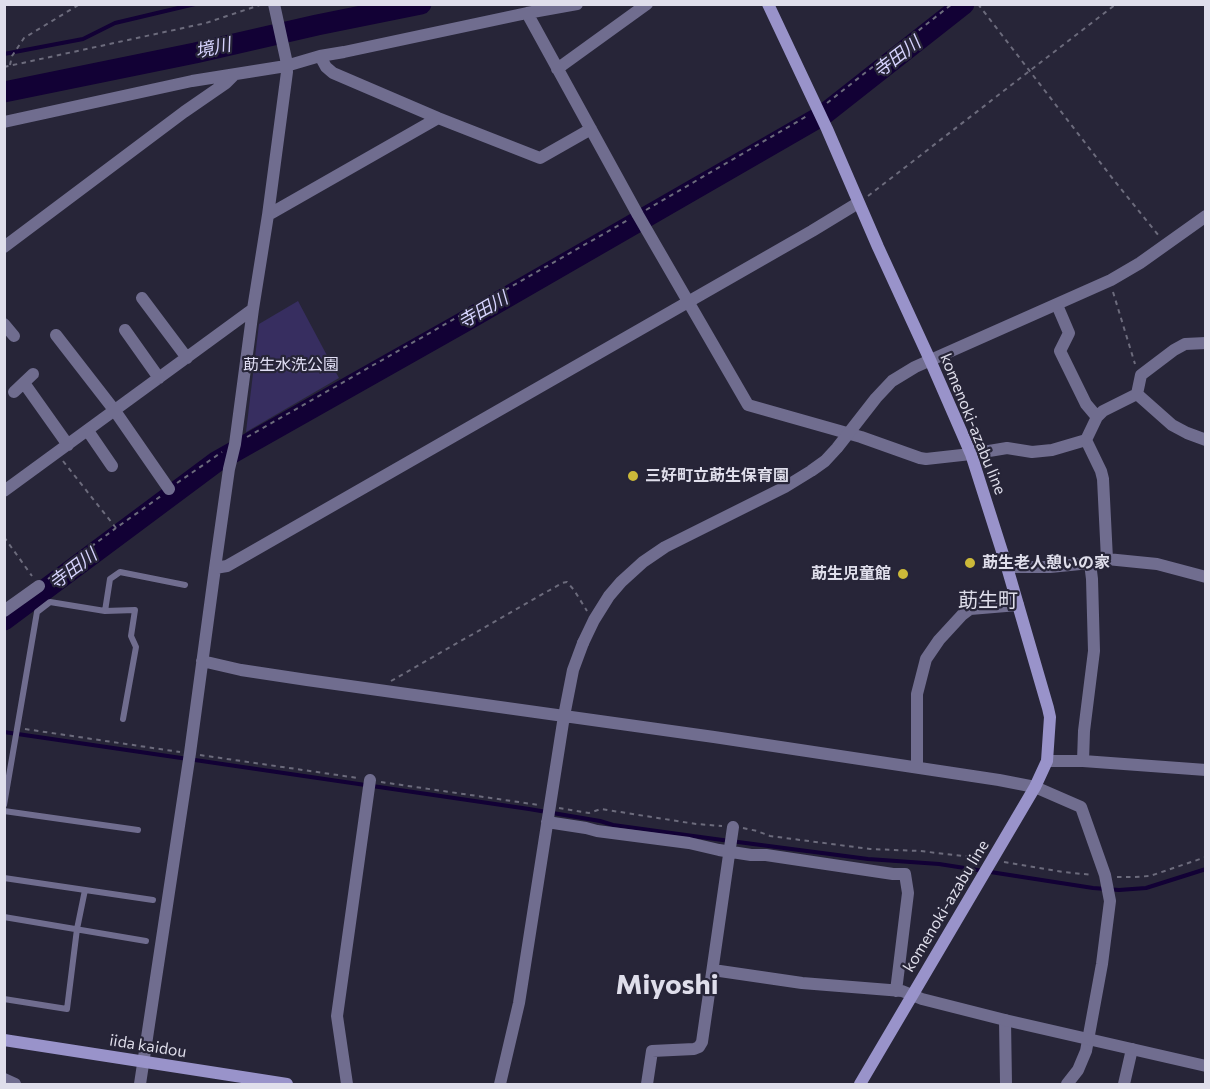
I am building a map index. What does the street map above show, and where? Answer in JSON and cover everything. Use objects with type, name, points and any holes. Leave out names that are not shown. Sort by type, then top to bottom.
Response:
[{"type":"main road","name":"komenoki-azabu line","points":[[768,4],[971,454],[1048,708],[1050,728],[1047,761],[1035,787],[860,1084]]},
{"type":"main road","name":"iida kaidou","points":[[4,1040],[287,1084]]},
{"type":"street","points":[[4,122],[192,81],[577,4]]},
{"type":"street","points":[[557,69],[647,4]]},
{"type":"street","points":[[140,1084],[190,753],[229,469],[234,451],[287,72],[271,6]]},
{"type":"street","points":[[527,13],[638,215],[748,405],[926,459],[1007,448],[1032,452],[1052,450],[1086,440],[1097,417],[1103,411],[1137,394]]},
{"type":"street","points":[[320,56],[326,67],[333,72],[438,118],[540,158],[591,129]]},
{"type":"street","points":[[4,247],[226,83],[235,74]]},
{"type":"street","points":[[268,215],[438,118]]},
{"type":"street","points":[[215,568],[227,566],[835,218],[858,202]]},
{"type":"street","points":[[500,1084],[519,1003],[573,670],[594,620],[609,596],[643,562],[677,540],[799,480],[825,461],[849,434],[867,408],[892,381],[930,360],[1111,280],[1140,263],[1206,216]]},
{"type":"street","points":[[142,298],[187,358]]},
{"type":"street","points":[[1056,305],[1069,333],[1060,351],[1086,404],[1097,417]]},
{"type":"street","points":[[4,491],[253,309]]},
{"type":"street","points":[[4,324],[14,336]]},
{"type":"street","points":[[125,330],[159,378]]},
{"type":"street","points":[[56,335],[115,411],[169,489]]},
{"type":"street","points":[[1137,394],[1141,375],[1174,350],[1185,344],[1206,343]]},
{"type":"street","points":[[14,392],[33,374]]},
{"type":"street","points":[[24,383],[68,446]]},
{"type":"street","points":[[1137,394],[1172,425],[1206,440]]},
{"type":"street","points":[[88,430],[112,466]]},
{"type":"street","points":[[1086,440],[1103,479],[1107,559]]},
{"type":"street","points":[[1007,567],[1050,567],[1107,559],[1157,564],[1206,577]]},
{"type":"street","points":[[1083,761],[1084,731],[1094,651],[1090,563]]},
{"type":"street","points":[[4,611],[39,586]]},
{"type":"street","points":[[917,768],[917,694],[926,659],[939,639],[970,609],[1018,605]]},
{"type":"street","points":[[202,661],[252,672],[999,780],[1035,787],[1081,807],[1105,875],[1110,902],[1093,1020],[1086,1051],[1082,1062],[1067,1084]]},
{"type":"street","points":[[1047,761],[1083,761],[1206,770]]},
{"type":"street","points":[[347,1084],[337,1016],[370,780]]},
{"type":"street","points":[[547,822],[690,843],[751,855],[766,855],[905,874],[908,893],[896,991]]},
{"type":"street","points":[[647,1084],[652,1051],[694,1049],[701,1045],[733,828]]},
{"type":"street","points":[[713,970],[802,983],[896,991],[1005,1020],[1206,1066]]},
{"type":"street","points":[[1005,1020],[1006,1084]]},
{"type":"street","points":[[1124,1084],[1132,1049]]},
{"type":"street","points":[[4,1079],[15,1084]]},
{"type":"lane","points":[[105,611],[110,579],[120,572],[185,585]]},
{"type":"lane","points":[[4,805],[36,612],[50,602],[105,611],[135,610],[131,636],[136,647],[123,719]]},
{"type":"lane","points":[[4,811],[138,830]]},
{"type":"lane","points":[[4,878],[153,900]]},
{"type":"lane","points":[[4,999],[67,1009],[77,930],[85,890]]},
{"type":"lane","points":[[4,917],[146,941]]},
{"type":"path","points":[[10,65],[12,56],[24,38],[80,4]]},
{"type":"path","points":[[4,537],[39,586],[211,458],[234,451],[817,111],[952,4]]},
{"type":"path","points":[[978,4],[1166,244]]},
{"type":"path","points":[[858,202],[1116,4]]},
{"type":"path","points":[[4,67],[206,23],[271,6]]},
{"type":"path","points":[[1111,280],[1138,374],[1141,375]]},
{"type":"path","points":[[58,453],[116,528]]},
{"type":"path","points":[[380,690],[384,685],[562,583],[567,582],[574,590],[594,620]]},
{"type":"path","points":[[17,728],[589,813],[601,809],[757,831],[770,836],[870,849],[920,851],[1063,872],[1150,876],[1206,857]]},
{"type":"green space","name":"莇生水洗公園","points":[[298,301],[339,378],[246,432],[259,324]]},
{"type":"waterway","points":[[4,54],[83,39],[115,23],[195,4]]},
{"type":"waterway","name":"境川","points":[[4,92],[421,4]]},
{"type":"waterway","name":"寺田川","points":[[4,620],[216,462],[823,115],[964,4]]},
{"type":"waterway","points":[[4,732],[529,809],[613,825],[868,859],[939,864],[1093,888],[1119,890],[1146,888],[1206,869]]},
{"type":"place","name":"三好町立莇生保育園","points":[[633,476]]},
{"type":"place","name":"莇生老人憩いの家","points":[[970,563]]},
{"type":"place","name":"莇生児童館","points":[[903,574]]},
{"type":"district","name":"莇生町","points":[[988,600]]},
{"type":"district","name":"Miyoshi","points":[[667,985]]}]
